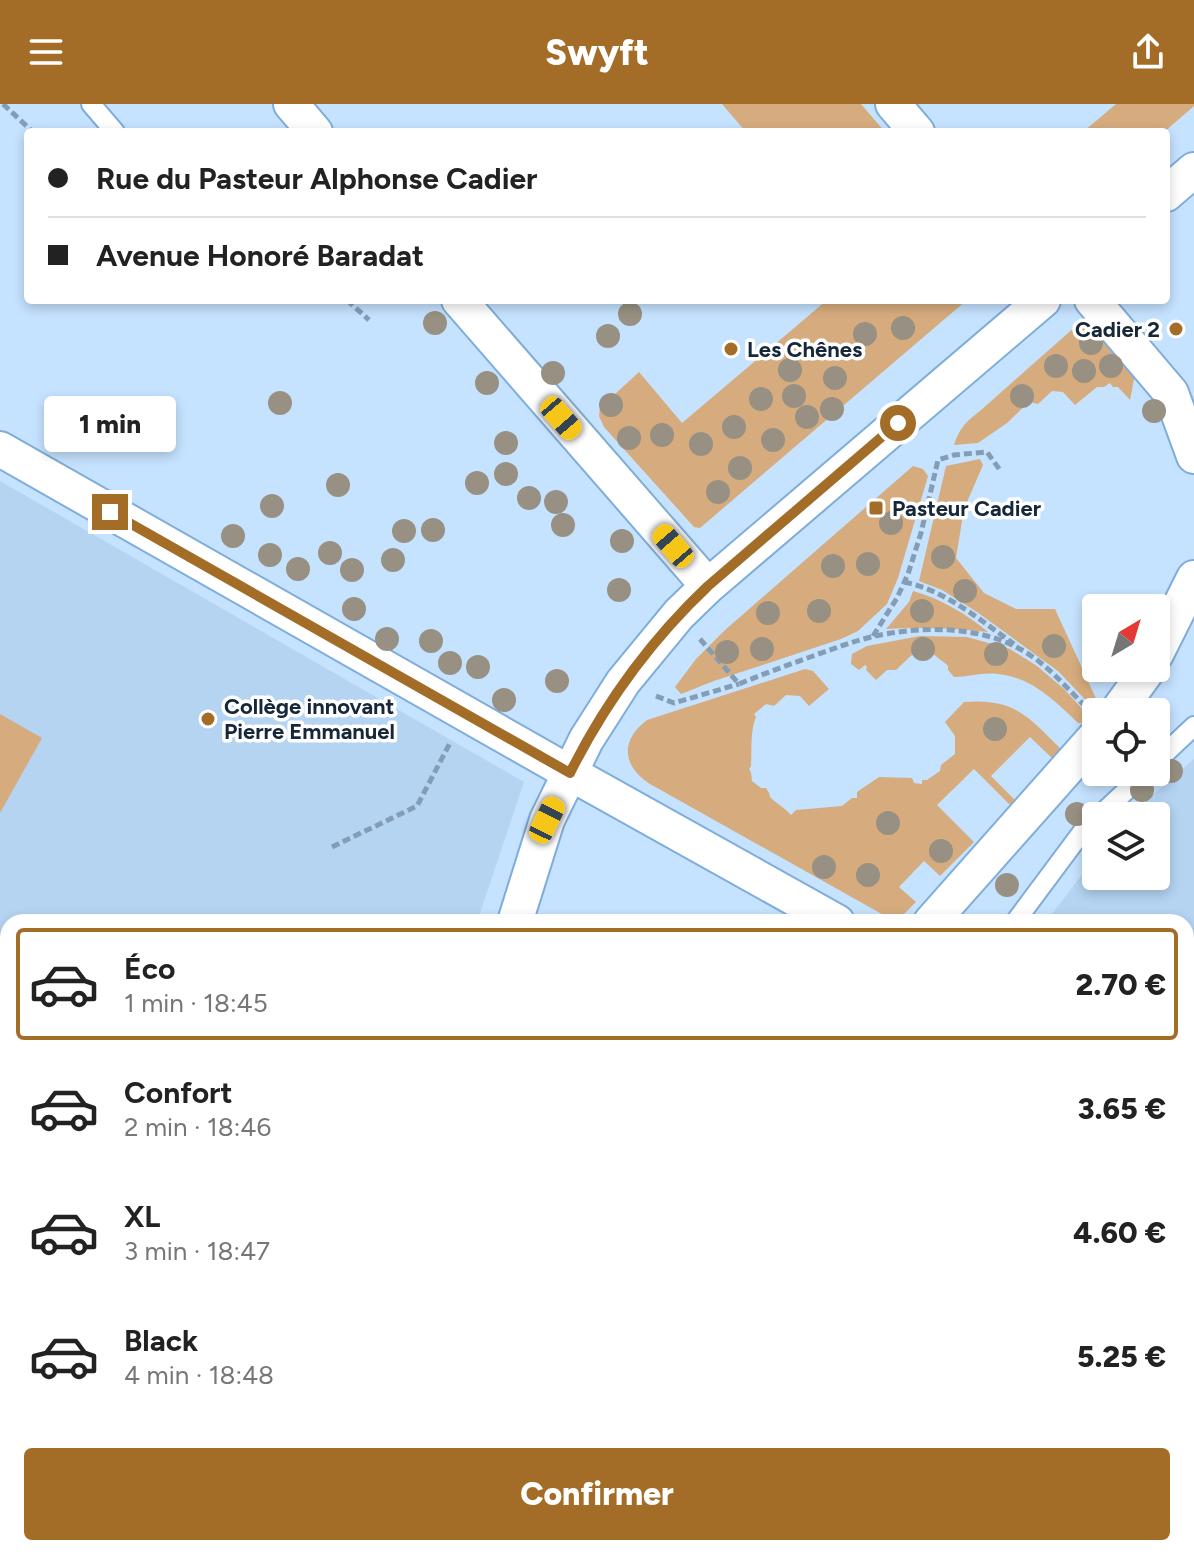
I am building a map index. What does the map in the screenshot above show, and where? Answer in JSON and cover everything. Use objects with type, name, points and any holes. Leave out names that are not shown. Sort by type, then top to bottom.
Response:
[{"type":"street","points":[[291,104],[312,128]]},
{"type":"street","points":[[893,104],[914,128]]},
{"type":"street","points":[[1170,191],[1194,170]]},
{"type":"street","points":[[462,304],[708,586]]},
{"type":"street","points":[[518,914],[547,820],[586,740],[623,682],[679,614],[1038,304]]},
{"type":"street","points":[[1095,304],[1171,393],[1194,456]]},
{"type":"street","points":[[0,449],[823,914]]},
{"type":"street","points":[[1170,626],[1194,578]]},
{"type":"street","points":[[1119,698],[1135,682]]},
{"type":"street","points":[[938,914],[1082,739]]},
{"type":"lane","points":[[91,104],[112,128]]},
{"type":"lane","points":[[1170,749],[1194,726]]},
{"type":"lane","points":[[1114,802],[1131,786]]},
{"type":"lane","points":[[1021,914],[1082,832]]},
{"type":"path","points":[[3,104],[29,128]]},
{"type":"path","points":[[351,304],[369,320]]},
{"type":"path","points":[[873,636],[904,582],[921,533],[938,460],[987,452],[1000,470]]},
{"type":"path","points":[[904,582],[942,596],[1021,649],[1082,702]]},
{"type":"path","points":[[679,614],[739,684]]},
{"type":"path","points":[[623,682],[674,703],[739,684],[846,644],[913,630],[955,631],[990,637],[1021,649]]},
{"type":"path","points":[[332,847],[417,806],[466,714]]},
{"type":"shaded area","points":[[722,104],[861,104],[882,128],[743,128]]},
{"type":"shaded area","points":[[1116,104],[1194,104],[1169,128],[1088,128]]},
{"type":"shaded area","points":[[822,304],[962,304],[700,528],[694,527],[604,427],[599,416],[600,408],[639,372],[682,423]]},
{"type":"shaded area","points":[[1085,321],[1094,321],[1136,369],[1130,400],[1110,383],[1097,387],[1075,405],[1063,392],[1052,391],[1038,404],[1029,402],[1007,423],[978,443],[954,445],[967,422]]},
{"type":"shaded area","points":[[980,459],[983,465],[964,509],[956,558],[984,593],[1016,609],[1055,609],[1082,668],[1082,682],[1088,682],[1096,698],[1084,698],[1058,671],[977,612],[942,590],[919,581],[946,466]]},
{"type":"shaded area","points":[[913,466],[923,469],[928,476],[898,578],[887,604],[858,631],[841,639],[681,694],[675,687],[696,659],[725,630]]},
{"type":"shaded area","name":"Collège innovant Pierre Emmanuel","points":[[0,481],[524,782],[480,914],[0,914]]},
{"type":"shaded area","points":[[913,591],[952,607],[988,632],[937,628],[886,629],[909,602]]},
{"type":"shaded area","points":[[920,636],[967,637],[1010,649],[1037,666],[1064,689],[1082,708],[1082,723],[1078,723],[1042,691],[1010,676],[954,677],[948,666],[929,650],[915,652],[896,670],[887,670],[876,680],[865,665],[859,670],[851,664],[852,654],[867,646]]},
{"type":"shaded area","points":[[805,669],[813,671],[829,689],[809,706],[800,696],[786,695],[774,706],[766,704],[754,714],[749,769],[752,781],[766,788],[770,797],[791,815],[796,810],[842,806],[857,798],[857,792],[879,777],[912,778],[914,783],[922,784],[922,780],[940,771],[941,765],[955,754],[955,736],[945,722],[964,702],[996,703],[1020,712],[1063,751],[1054,760],[1030,737],[991,776],[1015,800],[1010,805],[974,769],[937,805],[974,842],[940,876],[924,861],[899,887],[916,902],[904,914],[882,914],[641,777],[628,753],[632,736],[647,720]]},
{"type":"shaded area","points":[[0,714],[42,738],[0,813]]},
{"type":"shaded area","points":[[1194,759],[1194,914],[1052,914],[1082,874],[1082,890],[1170,890],[1170,802],[1145,802],[1163,786],[1170,786],[1170,780]]},
{"type":"place","name":"Cadier 2","points":[[1176,329]]},
{"type":"place","name":"Les Chênes","points":[[731,349]]},
{"type":"place","name":"Pasteur Cadier","points":[[876,508]]},
{"type":"place","name":"Collège innovant Pierre Emmanuel","points":[[208,719]]},
{"type":"route","points":[[110,512],[570,773],[586,740],[623,682],[679,614],[898,423]]}]
